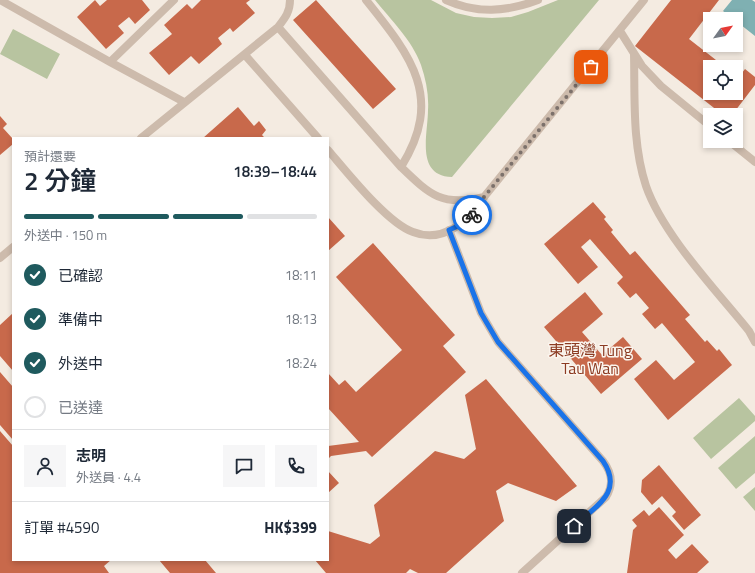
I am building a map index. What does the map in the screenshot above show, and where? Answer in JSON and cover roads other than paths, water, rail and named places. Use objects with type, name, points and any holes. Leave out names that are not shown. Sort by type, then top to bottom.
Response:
[{"type":"lane","points":[[0,0],[184,102]]},
{"type":"lane","points":[[110,62],[174,0]]},
{"type":"lane","points":[[143,137],[184,102],[245,55],[278,27],[286,17],[290,7],[290,0]]},
{"type":"lane","points":[[366,0],[406,52],[418,81],[420,96],[419,126],[415,140],[401,167]]},
{"type":"lane","points":[[446,0],[475,10],[492,11],[509,9],[538,0]]},
{"type":"lane","points":[[329,151],[374,201],[398,222],[413,232],[428,236],[449,230],[469,218],[484,197],[644,0]]},
{"type":"lane","points":[[278,27],[401,167],[420,186],[445,200],[466,201],[484,197]]},
{"type":"lane","points":[[620,31],[642,66],[661,86],[703,120]]},
{"type":"lane","points":[[634,54],[635,127],[646,186],[659,215],[676,241],[752,329],[755,342]]},
{"type":"lane","points":[[245,55],[317,137]]},
{"type":"lane","points":[[738,148],[755,162]]},
{"type":"lane","points":[[449,230],[481,313],[498,342],[603,461],[610,472],[612,482],[606,497],[522,573]]},
{"type":"lane","points":[[0,258],[12,248]]},
{"type":"water","points":[[732,0],[752,0],[755,2],[755,36],[743,27],[743,12],[723,11]]},
{"type":"district","name":"東頭灣 Tung Tau Wan","points":[[590,359]]}]
